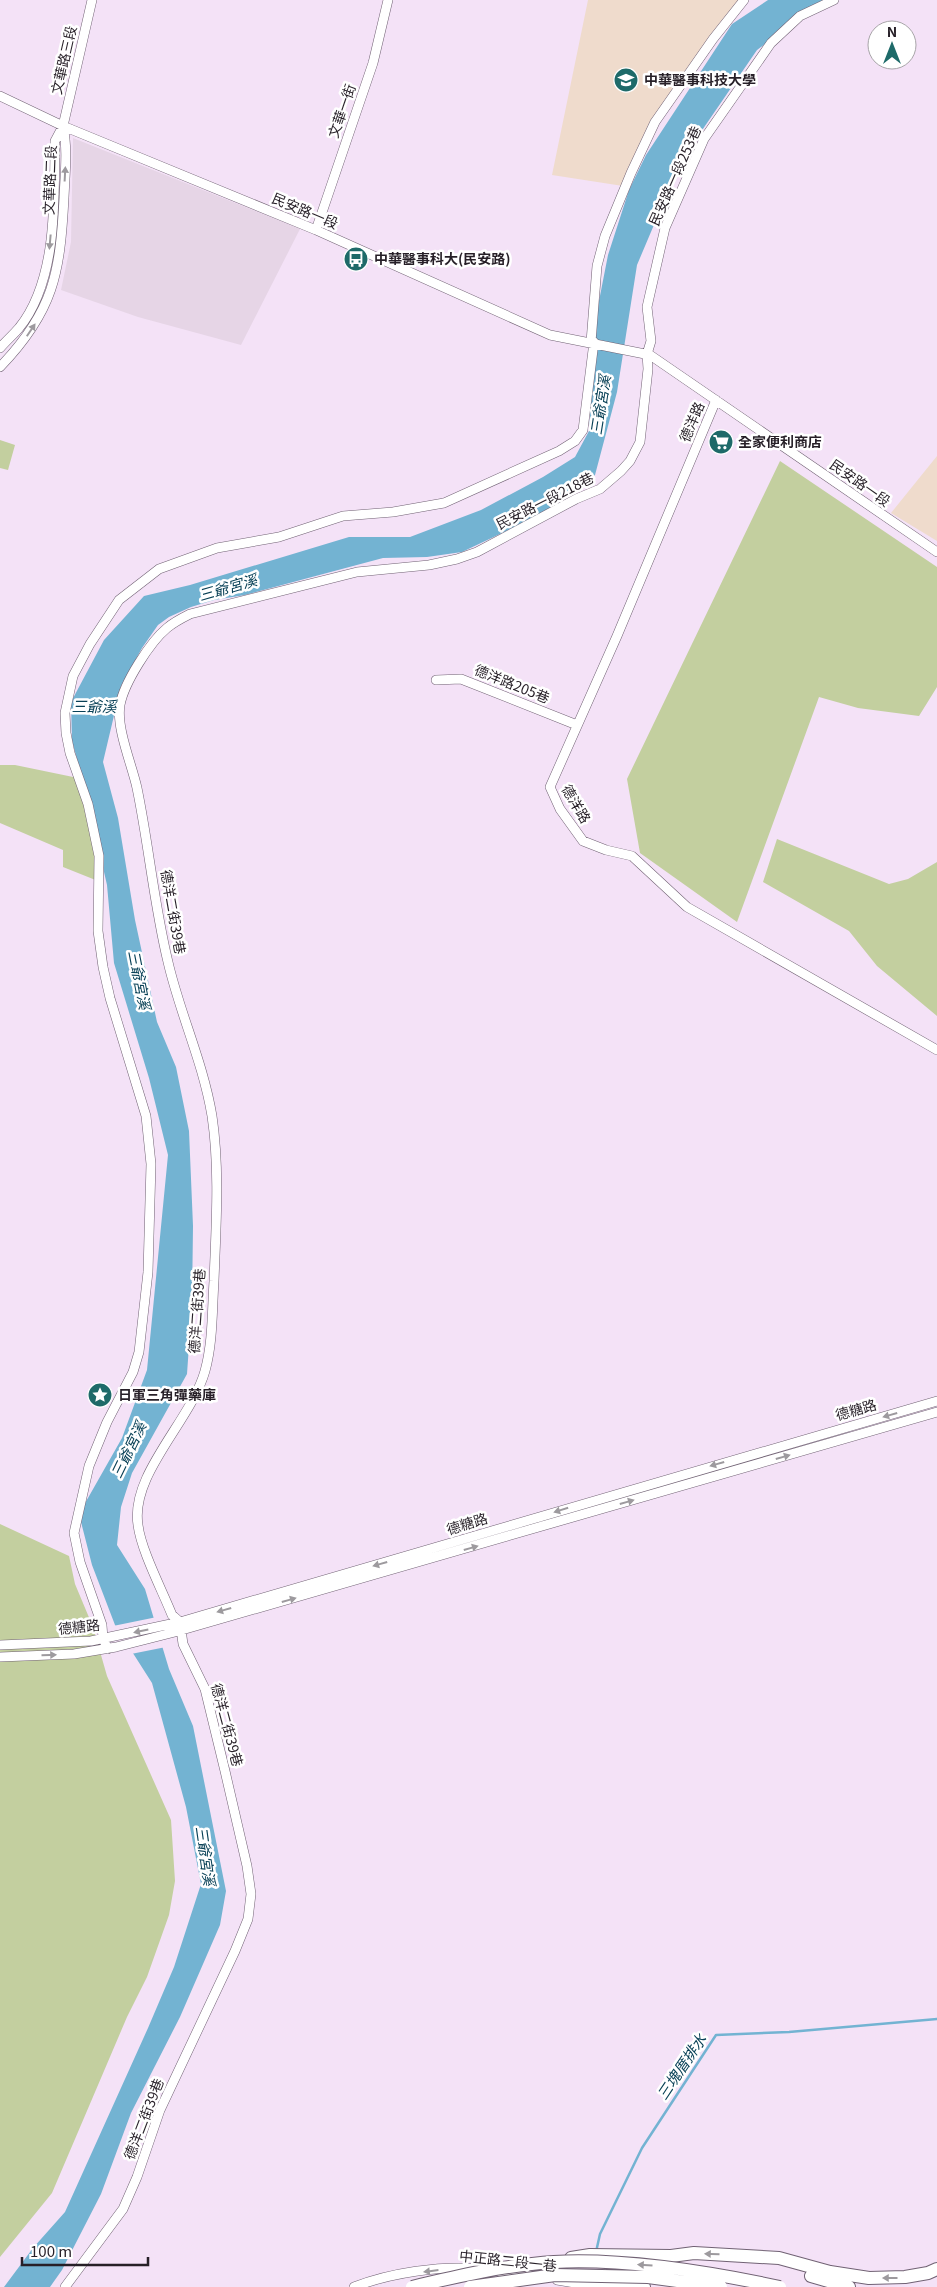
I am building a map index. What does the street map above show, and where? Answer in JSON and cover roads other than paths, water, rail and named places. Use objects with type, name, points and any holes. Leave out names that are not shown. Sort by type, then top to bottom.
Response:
[{"type":"highway","points":[[412,2287],[458,2276],[590,2255],[742,2255],[779,2258],[830,2272],[869,2278],[905,2278],[937,2269]]},
{"type":"highway","points":[[742,2255],[849,2287]]},
{"type":"highway","points":[[554,2262],[652,2266],[706,2273],[780,2287]]},
{"type":"highway","points":[[470,2287],[555,2275],[648,2277],[720,2287]]},
{"type":"highway","points":[[555,2275],[644,2287]]},
{"type":"street","name":"文華路三段","points":[[63,126],[92,0]]},
{"type":"street","name":"文華一街","points":[[316,230],[372,63],[388,0]]},
{"type":"street","points":[[112,1648],[106,1638],[80,1562],[74,1533],[89,1466],[107,1422],[133,1372],[139,1352],[148,1272],[152,1164],[146,1116],[110,998],[103,967],[98,932],[99,856],[88,804],[70,753],[66,733],[65,713],[73,676],[90,644],[119,600],[159,570],[216,548],[279,537],[343,516],[407,510],[454,500],[559,451],[575,441],[583,430],[595,342],[597,266],[605,236],[655,122],[713,39],[744,0]]},
{"type":"street","name":"民安路一段253巷","points":[[646,353],[651,341],[647,306],[665,228],[704,139],[771,43],[800,16],[834,0]]},
{"type":"street","name":"民安路一段","points":[[0,96],[63,126],[316,230],[550,335],[646,353],[937,552]]},
{"type":"street","name":"文華路二段","points":[[0,348],[19,328],[32,308],[46,270],[50,246],[55,140],[63,126]]},
{"type":"street","name":"文華路二段","points":[[0,367],[17,349],[43,312],[54,282],[61,249],[67,146],[63,126]]},
{"type":"street","name":"民安路一段218巷","points":[[357,572],[428,565],[457,559],[477,552],[566,504],[600,489],[630,461],[640,442],[648,369],[646,353]]},
{"type":"street","name":"德洋路","points":[[716,400],[617,636],[550,787],[560,809],[583,841],[606,850],[632,856],[687,907],[937,1050]]},
{"type":"street","name":"德洋二街39巷","points":[[65,2287],[123,2209],[137,2178],[160,2110],[235,1951],[248,1919],[251,1894],[225,1771],[205,1689],[183,1644],[146,1552],[138,1526],[137,1506],[143,1485],[192,1403],[206,1365],[210,1338],[216,1225],[215,1145],[211,1111],[199,1060],[175,990],[164,943],[136,787],[122,728],[120,705],[128,685],[152,645],[168,626],[207,608],[258,598],[357,572]]},
{"type":"street","name":"德洋路205巷","points":[[436,680],[461,679],[577,725]]},
{"type":"street","name":"德糖路","points":[[0,1656],[74,1654],[112,1648],[937,1401]]},
{"type":"street","name":"德糖路","points":[[0,1645],[73,1643],[177,1627],[937,1412]]},
{"type":"street","name":"中正路二段一巷","points":[[354,2287],[377,2278],[460,2267],[601,2287]]},
{"type":"water","name":"三爺溪","points":[[768,0],[834,0],[810,11],[757,50],[681,161],[637,265],[617,392],[595,475],[540,515],[462,552],[427,557],[383,558],[245,595],[214,600],[191,607],[169,617],[158,625],[142,648],[121,686],[103,762],[118,818],[135,920],[157,1022],[176,1067],[189,1131],[193,1226],[192,1302],[187,1374],[132,1473],[121,1507],[117,1545],[145,1589],[169,1669],[193,1726],[226,1891],[220,1925],[180,2017],[131,2113],[101,2194],[62,2270],[50,2287],[4,2287],[33,2248],[65,2212],[174,1967],[201,1884],[186,1807],[152,1683],[115,1625],[92,1565],[80,1518],[84,1505],[122,1438],[147,1370],[168,1155],[149,1078],[114,963],[107,885],[72,741],[71,702],[104,640],[144,596],[190,585],[349,537],[410,537],[481,510],[543,477],[575,457],[589,431],[598,306],[608,255],[629,190],[646,155],[732,24]]},
{"type":"waterway","name":"三塊厝排水","points":[[596,2252],[600,2234],[642,2148],[716,2035],[789,2032],[937,2019]]},
{"type":"place","name":"中華醫事科技大學","points":[[626,80]]},
{"type":"place","name":"中華醫事科大(民安路)","points":[[356,259]]},
{"type":"place","name":"全家便利商店","points":[[721,442]]},
{"type":"place","name":"日軍三角彈藥庫","points":[[100,1395]]},
{"type":"water label","name":"三爺宮溪","points":[[601,405]]},
{"type":"water label","name":"三爺宮溪","points":[[228,588]]},
{"type":"water label","name":"三爺宮溪","points":[[139,980]]},
{"type":"water label","name":"三爺宮溪","points":[[129,1450]]},
{"type":"water label","name":"三爺宮溪","points":[[205,1856]]}]
